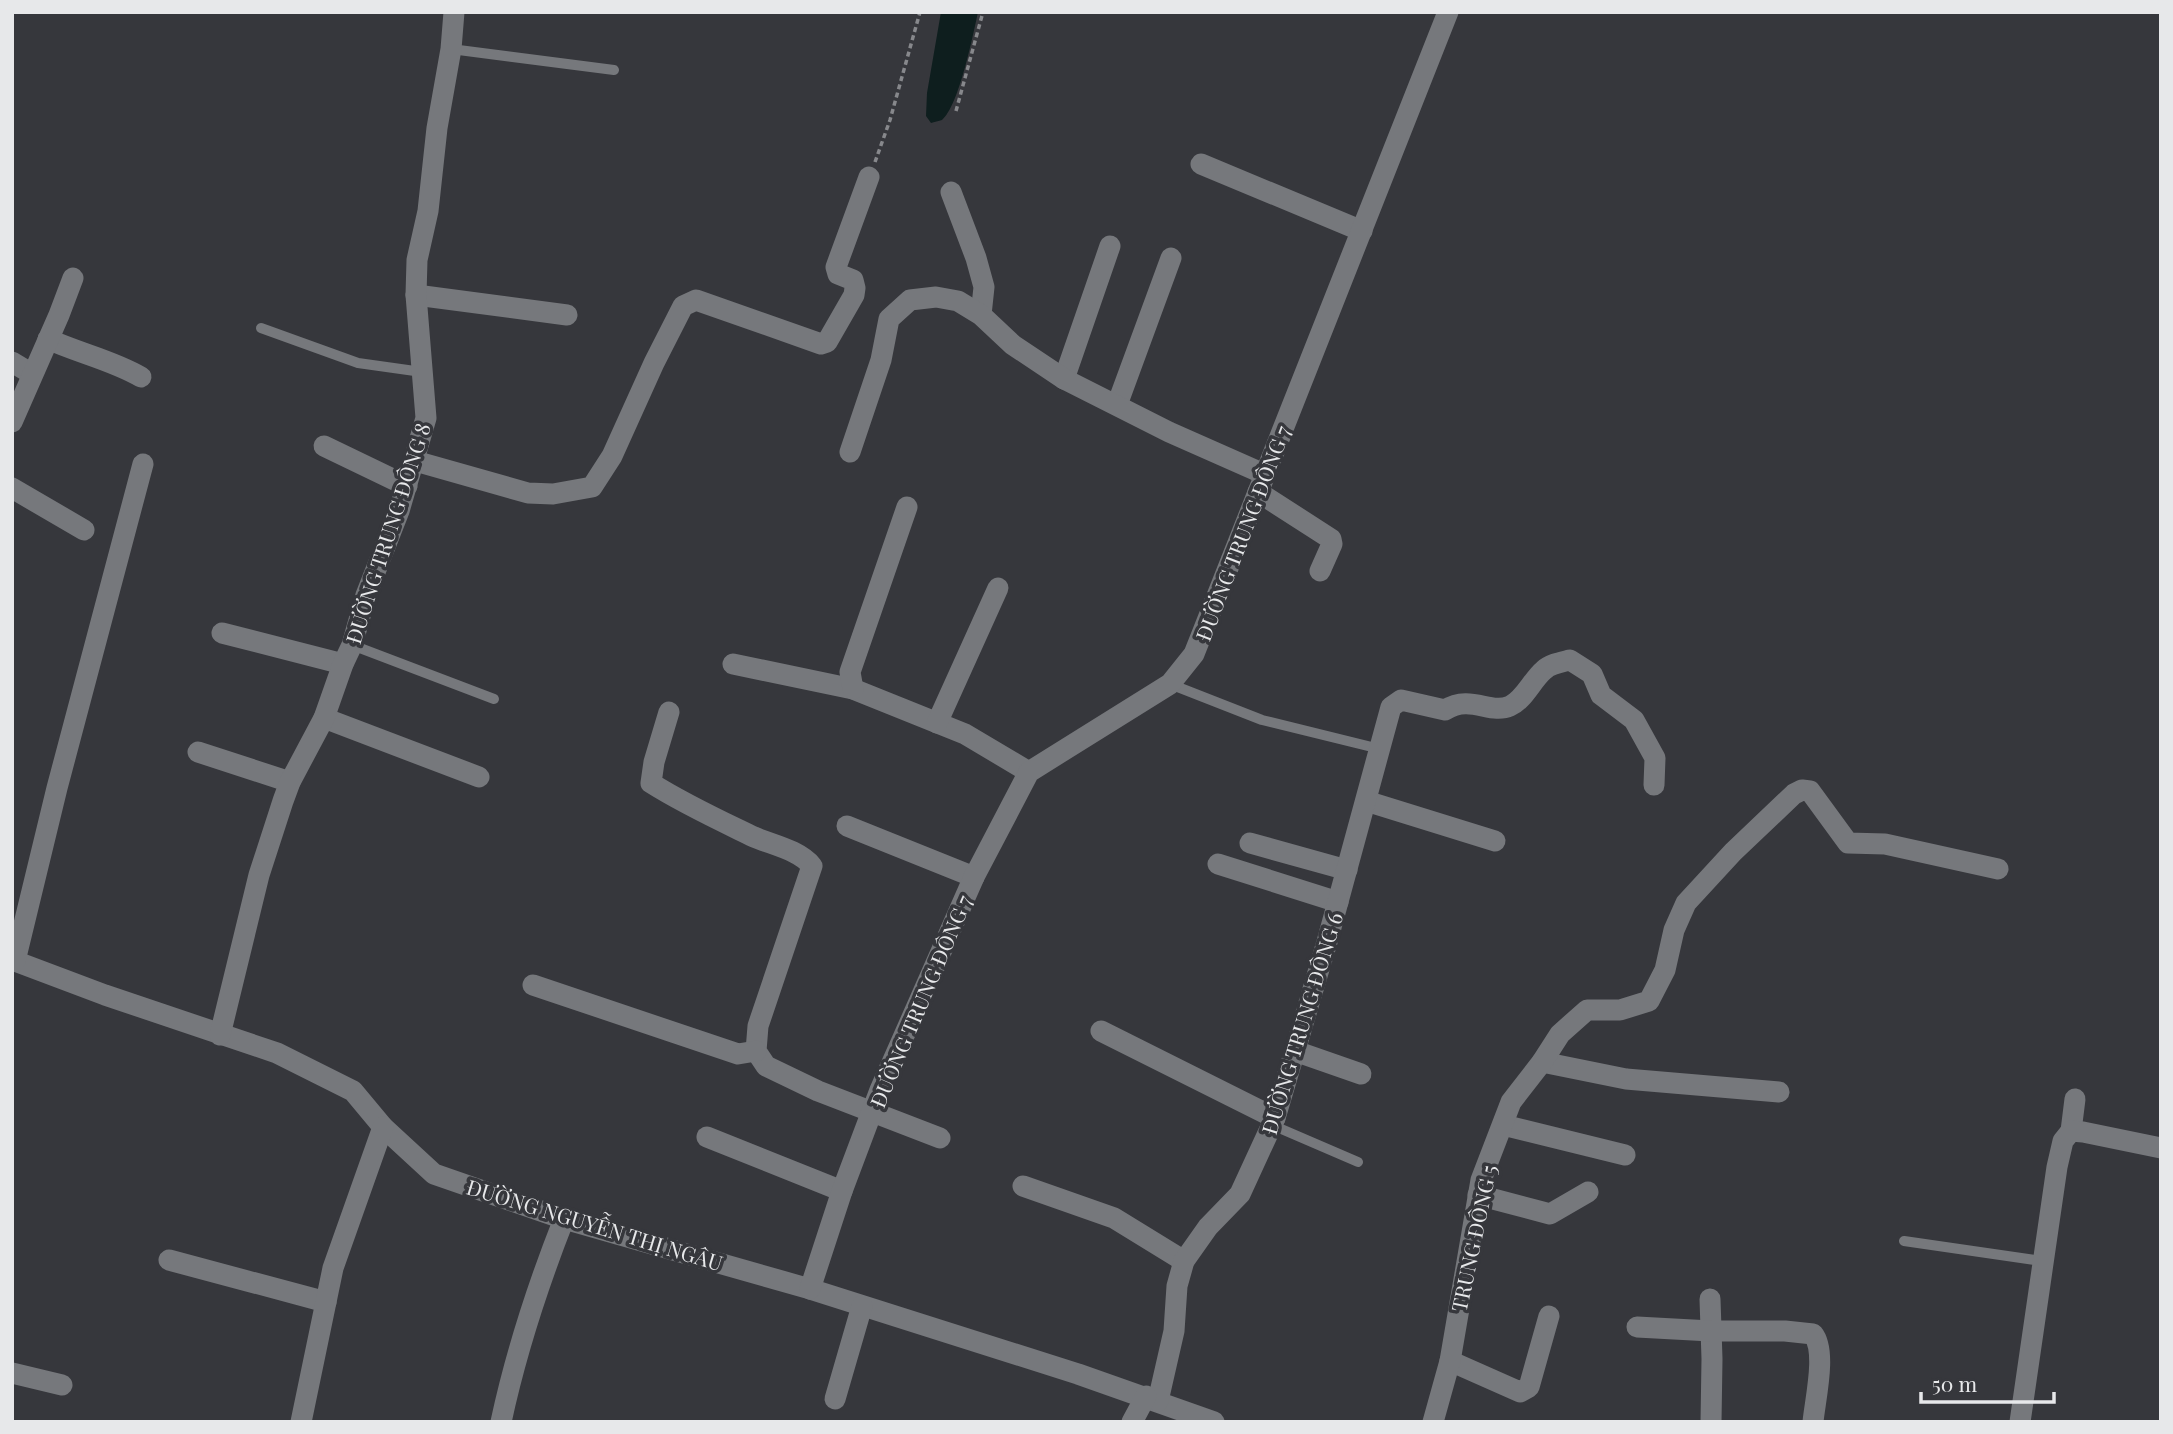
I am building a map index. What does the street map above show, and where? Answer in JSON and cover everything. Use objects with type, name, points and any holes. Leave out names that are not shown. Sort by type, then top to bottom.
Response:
[{"type":"street","name":"ĐƯỜNG TRUNG ĐÔNG 8","points":[[220,1035],[259,875],[290,782],[324,718],[407,486],[426,418],[415,295],[417,260],[428,211],[454,12]]},
{"type":"street","name":"ĐƯỜNG TRUNG ĐÔNG 7","points":[[810,1289],[842,1191],[873,1111],[974,877],[1029,772],[1170,684],[1195,654],[1448,12]]},
{"type":"street","points":[[1201,164],[1362,231]]},
{"type":"street","points":[[415,461],[528,493],[554,494],[592,487],[612,456],[683,306],[689,302],[696,300],[821,344],[827,342],[855,288],[853,280],[838,274],[836,267],[869,177]]},
{"type":"street","points":[[951,192],[976,258],[984,288],[981,315]]},
{"type":"street","points":[[1064,379],[1110,246]]},
{"type":"street","points":[[1117,405],[1171,258]]},
{"type":"street","points":[[14,416],[73,278]]},
{"type":"street","points":[[415,295],[568,315]]},
{"type":"street","points":[[850,452],[881,360],[889,319],[910,300],[936,298],[958,301],[981,315],[1013,345],[1064,379],[1261,483],[1331,539],[1332,544],[1320,571]]},
{"type":"street","points":[[48,339],[94,358],[121,365],[141,377]]},
{"type":"street","points":[[12,362],[32,374]]},
{"type":"street","points":[[324,446],[407,486]]},
{"type":"street","points":[[14,960],[143,464]]},
{"type":"street","points":[[12,488],[84,530]]},
{"type":"street","points":[[853,689],[849,671],[906,507]]},
{"type":"street","points":[[937,723],[998,588]]},
{"type":"street","points":[[222,633],[347,654]]},
{"type":"street","name":"ĐƯỜNG TRUNG ĐÔNG 6","points":[[1132,1422],[1152,1398],[1174,1331],[1177,1286],[1184,1261],[1208,1227],[1240,1194],[1274,1122],[1391,707],[1401,700],[1445,710],[1456,703],[1478,704],[1498,709],[1510,706],[1546,668],[1570,660],[1592,674],[1601,695],[1634,720],[1655,758],[1654,785]]},
{"type":"street","points":[[733,664],[853,689],[965,734],[1029,772]]},
{"type":"street","points":[[669,712],[654,762],[651,783],[692,808],[804,857],[812,866],[758,1026],[756,1051],[766,1066],[818,1091],[940,1138]]},
{"type":"street","points":[[324,718],[479,777]]},
{"type":"street","points":[[198,752],[290,782]]},
{"type":"street","name":"TRUNG ĐÔNG 5","points":[[1433,1422],[1450,1361],[1481,1180],[1511,1102],[1560,1034],[1587,1010],[1620,1010],[1649,1001],[1665,970],[1674,930],[1686,903],[1733,852],[1794,794],[1802,790],[1810,791],[1848,843],[1885,844],[1998,869]]},
{"type":"street","points":[[1366,800],[1495,841]]},
{"type":"street","points":[[847,826],[974,877]]},
{"type":"street","points":[[1250,843],[1347,870]]},
{"type":"street","points":[[1218,864],[1338,902]]},
{"type":"street","name":"ĐƯỜNG NGUYỄN THỊ NGÂU","points":[[14,960],[277,1053],[353,1091],[383,1127],[434,1174],[564,1219],[810,1289],[1152,1398],[1214,1422]]},
{"type":"street","points":[[533,985],[738,1054],[756,1051]]},
{"type":"street","points":[[1101,1031],[1274,1122]]},
{"type":"street","points":[[1295,1051],[1361,1074]]},
{"type":"street","points":[[1542,1062],[1626,1079],[1779,1092]]},
{"type":"street","points":[[2020,1422],[2057,1167],[2063,1141],[2071,1131],[2075,1099]]},
{"type":"street","points":[[1503,1125],[1625,1155]]},
{"type":"street","points":[[301,1422],[333,1268],[383,1127]]},
{"type":"street","points":[[2071,1131],[2161,1148]]},
{"type":"street","points":[[708,1137],[842,1191]]},
{"type":"street","points":[[1023,1186],[1114,1218],[1184,1261]]},
{"type":"street","points":[[1478,1195],[1550,1214],[1588,1192]]},
{"type":"street","points":[[501,1422],[541,1276],[564,1219]]},
{"type":"street","points":[[169,1260],[326,1302]]},
{"type":"street","points":[[1710,1299],[1711,1422]]},
{"type":"street","points":[[835,1399],[862,1306]]},
{"type":"street","points":[[1450,1361],[1520,1392],[1529,1387],[1549,1316]]},
{"type":"street","points":[[1637,1327],[1813,1334],[1818,1340],[1820,1352],[1813,1422]]},
{"type":"street","points":[[12,1373],[62,1385]]},
{"type":"lane","points":[[451,49],[614,70]]},
{"type":"lane","points":[[261,328],[358,363],[422,372]]},
{"type":"lane","points":[[347,654],[494,699]]},
{"type":"lane","points":[[1170,684],[1262,720],[1380,749]]},
{"type":"lane","points":[[1274,1122],[1358,1162]]},
{"type":"lane","points":[[1904,1241],[2042,1261]]},
{"type":"path","points":[[869,177],[890,120],[920,12]]},
{"type":"path","points":[[956,111],[983,12]]},
{"type":"shaded area","points":[[941,12],[978,12],[965,69],[954,100],[942,120],[931,123],[926,116],[927,93]]}]
